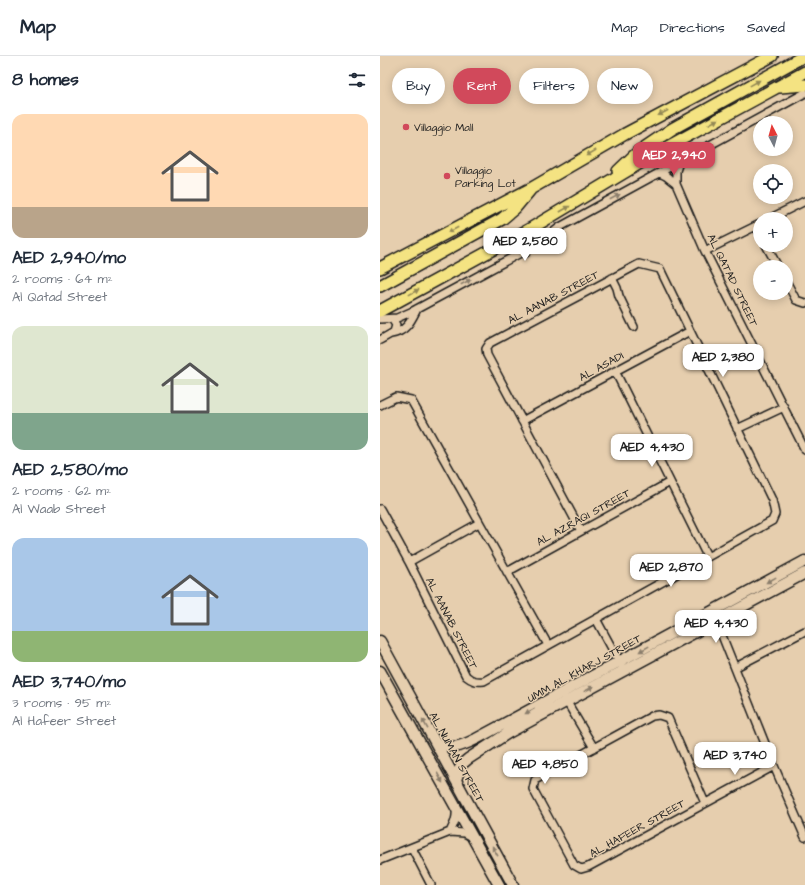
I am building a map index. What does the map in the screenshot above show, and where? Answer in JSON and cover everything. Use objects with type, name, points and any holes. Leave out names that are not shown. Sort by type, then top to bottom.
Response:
[{"type":"main road","points":[[380,268],[532,188],[625,134],[772,56]]},
{"type":"main road","points":[[608,182],[622,166],[638,152],[666,132],[804,56]]},
{"type":"main road","points":[[380,311],[530,229],[660,151],[805,72]]},
{"type":"main road","points":[[776,87],[805,85]]},
{"type":"main road","points":[[380,286],[502,219],[518,205],[532,188]]},
{"type":"main road","points":[[525,251],[530,229]]},
{"type":"main road","points":[[380,295],[399,282],[409,271]]},
{"type":"street","points":[[380,318],[392,319],[403,316],[525,251],[544,240],[560,227],[805,94]]},
{"type":"street","points":[[676,184],[676,171],[679,162]]},
{"type":"street","points":[[660,173],[676,184]]},
{"type":"street","name":"AL QATAD STREET","points":[[676,184],[705,250],[805,450]]},
{"type":"street","points":[[783,212],[805,201]]},
{"type":"street","points":[[705,250],[753,227]]},
{"type":"street","name":"AL AANAB STREET","points":[[380,508],[409,562],[466,676],[471,680],[484,681],[772,521],[775,514],[772,500],[660,268],[639,264],[490,343],[486,348],[487,355],[581,531]]},
{"type":"street","points":[[612,278],[634,328]]},
{"type":"street","points":[[793,294],[796,300],[805,303]]},
{"type":"street","points":[[380,340],[404,329],[417,308]]},
{"type":"street","points":[[391,334],[396,328],[396,325],[392,319]]},
{"type":"street","name":"AL ASADI","points":[[522,421],[690,331]]},
{"type":"street","points":[[614,371],[707,556]]},
{"type":"street","points":[[380,405],[396,397],[411,400],[548,645]]},
{"type":"street","points":[[737,429],[784,407]]},
{"type":"street","name":"AL AZRAQI STREET","points":[[507,572],[670,482]]},
{"type":"street","points":[[409,562],[479,523]]},
{"type":"street","name":"UMM AL KHARJ STREET","points":[[435,742],[452,748],[461,746],[564,697],[714,616],[805,561]]},
{"type":"street","name":"UMM AL KHARJ STREET","points":[[714,616],[805,573]]},
{"type":"street","points":[[714,616],[774,766],[805,837]]},
{"type":"street","points":[[596,619],[622,666]]},
{"type":"street","points":[[736,668],[805,631]]},
{"type":"street","name":"AL NUMAN STREET","points":[[380,641],[513,885]]},
{"type":"street","points":[[380,671],[498,885]]},
{"type":"street","points":[[564,697],[594,748]]},
{"type":"street","name":"UMM AL KHARJ STREET","points":[[456,780],[461,766],[468,759],[564,697]]},
{"type":"street","name":"AL HAFEER STREET","points":[[705,803],[668,718],[660,715],[652,716],[535,780],[533,789],[574,865],[581,869],[588,867],[774,766]]},
{"type":"street","points":[[450,832],[456,815],[455,807]]},
{"type":"street","points":[[380,860],[450,832],[464,833],[472,837]]},
{"type":"street","points":[[412,848],[431,885]]},
{"type":"place","name":"Villaggio Mall","points":[[406,127]]},
{"type":"place","name":"Villaggio Parking Lot","points":[[447,176]]}]
